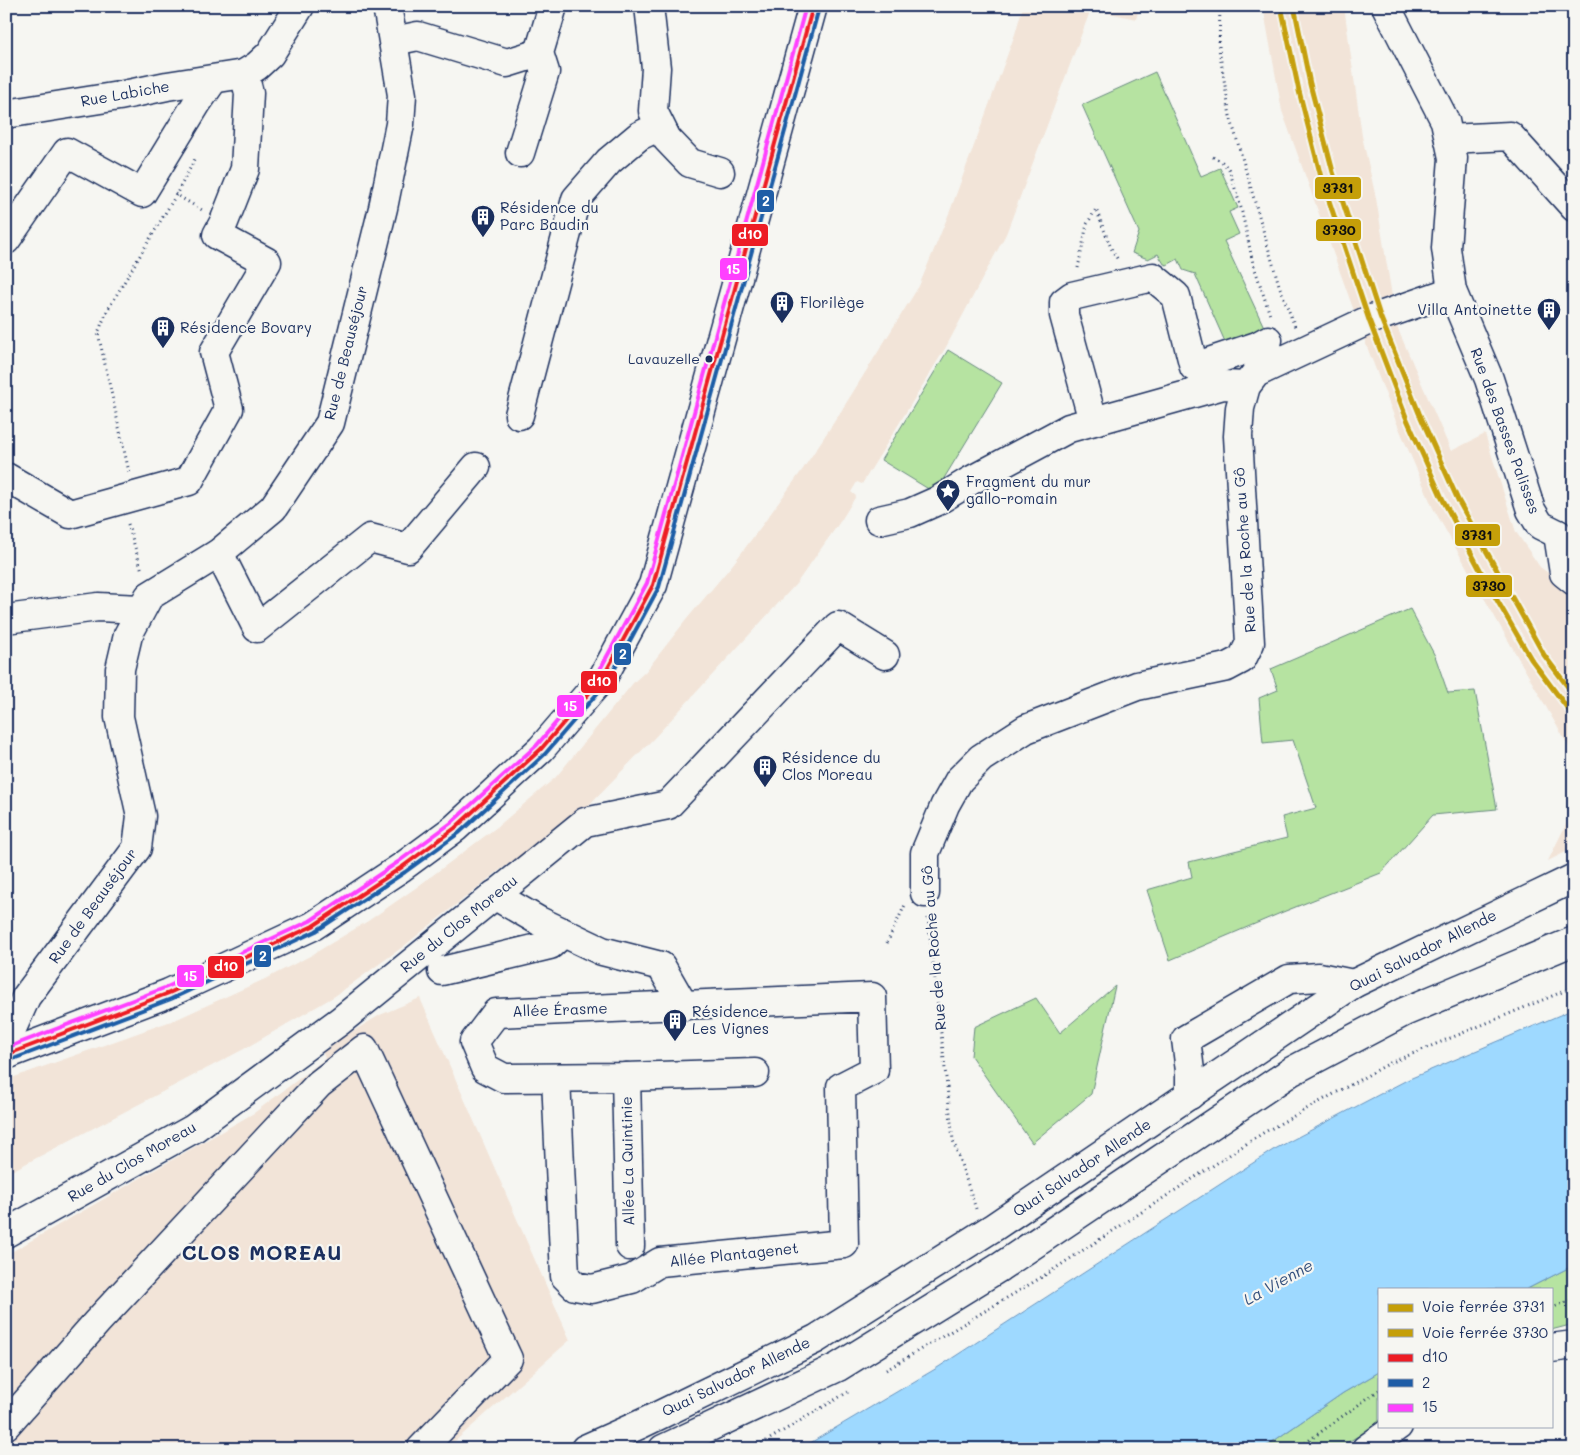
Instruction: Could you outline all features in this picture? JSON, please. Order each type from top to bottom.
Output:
[{"type":"street","points":[[6,477],[70,514],[189,481],[229,409],[214,352],[267,262],[217,235],[245,169],[249,93],[244,74],[257,66],[270,54],[300,6]]},
{"type":"street","name":"Rue de Beauséjour","points":[[8,1055],[11,1031],[26,997],[137,848],[141,816],[119,717],[120,669],[128,635],[141,609],[149,596],[219,552],[272,508],[330,423],[380,218],[400,124],[402,95],[387,6]]},
{"type":"street","points":[[520,153],[545,72],[539,52],[553,6]]},
{"type":"street","points":[[649,6],[656,68],[653,111],[667,139],[690,163],[720,172]]},
{"type":"street","points":[[8,1055],[170,993],[313,926],[402,867],[456,828],[541,749],[604,677],[653,585],[813,6]]},
{"type":"street","name":"Rue des Basses Palisses","points":[[1386,6],[1445,121],[1453,158],[1446,248],[1452,291],[1489,379],[1531,510],[1540,526],[1566,530]]},
{"type":"street","points":[[394,40],[418,36],[507,63],[539,52]]},
{"type":"street","name":"Rue Labiche","points":[[6,114],[244,74]]},
{"type":"street","points":[[6,240],[67,152],[142,193],[213,80]]},
{"type":"street","points":[[518,415],[576,199],[610,161],[639,136],[660,126]]},
{"type":"street","points":[[1449,139],[1510,136],[1574,207]]},
{"type":"street","points":[[1093,420],[1064,315],[1064,302],[1072,296],[1152,277],[1176,296],[1197,379]]},
{"type":"street","points":[[1197,379],[1223,385],[1246,386],[1256,373],[1369,320],[1452,291]]},
{"type":"street","points":[[879,520],[910,513],[937,502],[970,481],[1069,428],[1197,379],[1268,340]]},
{"type":"street","name":"Rue de la Roche au Gô","points":[[926,893],[925,853],[945,805],[959,780],[981,758],[1026,729],[1137,686],[1227,668],[1242,659],[1250,643],[1238,436],[1240,408],[1246,386]]},
{"type":"street","points":[[219,552],[257,628],[370,538],[408,548],[476,467]]},
{"type":"street","points":[[1566,530],[1564,573],[1574,580]]},
{"type":"street","points":[[6,619],[98,607],[141,609]]},
{"type":"street","name":"Rue du Clos Moreau","points":[[6,1232],[193,1129],[340,1021],[585,822],[668,805],[838,626],[885,655]]},
{"type":"street","name":"Quai Salvador Allende","points":[[585,1449],[816,1338],[994,1228],[1353,984],[1574,878]]},
{"type":"street","points":[[494,895],[538,921],[602,951],[661,966],[684,1006]]},
{"type":"street","points":[[442,970],[550,945],[563,933]]},
{"type":"street","points":[[663,1449],[838,1367],[1000,1267],[1292,1071],[1404,1012],[1574,941]]},
{"type":"street","points":[[1190,1095],[1190,1071],[1186,1039],[1289,979],[1320,978],[1353,984]]},
{"type":"street","name":"Allée Érasme","points":[[755,1073],[504,1078],[485,1068],[474,1042],[496,1013],[872,997]]},
{"type":"street","name":"Allée Plantagenet","points":[[556,1078],[565,1276],[575,1286],[592,1289],[632,1279],[660,1262],[844,1244],[841,1087],[874,1070],[872,997]]},
{"type":"street","points":[[6,1425],[104,1314],[319,1084],[364,1049],[508,1359],[421,1449]]},
{"type":"street","name":"Allée La Quintinie","points":[[626,1077],[630,1246]]},
{"type":"street","points":[[1552,1348],[1574,1345]]},
{"type":"path","points":[[1220,6],[1219,49],[1230,116],[1279,285],[1305,350]]},
{"type":"path","points":[[134,496],[98,333],[107,311],[198,155]]},
{"type":"path","points":[[1213,157],[1229,169],[1241,208],[1254,263],[1272,322],[1272,332],[1268,340]]},
{"type":"path","points":[[150,181],[224,222]]},
{"type":"path","points":[[1072,296],[1087,224],[1096,209],[1111,248],[1131,282]]},
{"type":"path","points":[[887,943],[908,897],[926,893]]},
{"type":"path","name":"Rue de la Roche au Gô","points":[[926,893],[953,1140],[978,1217]]},
{"type":"path","points":[[878,1374],[1038,1279],[1263,1133],[1390,1063],[1574,987]]},
{"type":"path","points":[[1034,1275],[1038,1279]]},
{"type":"path","points":[[1552,1308],[1574,1298]]},
{"type":"path","points":[[753,1449],[853,1389]]},
{"type":"path","points":[[1297,1449],[1378,1391]]},
{"type":"shaded area","points":[[1023,6],[1140,6],[1136,19],[1091,9],[1006,234],[946,347],[862,484],[857,482],[851,492],[856,496],[842,519],[796,584],[656,736],[581,813],[497,872],[404,946],[335,996],[244,1049],[6,1174],[6,1080],[177,1019],[310,956],[368,921],[417,887],[497,827],[556,777],[634,682],[646,671],[763,524],[803,469],[840,413],[919,286],[950,211],[1015,34]]},
{"type":"shaded area","points":[[1263,6],[1344,6],[1362,136],[1376,198],[1397,327],[1451,451],[1485,434],[1516,532],[1540,567],[1574,592],[1574,756],[1433,508],[1396,421],[1367,347],[1282,111]]},
{"type":"shaded area","points":[[1574,808],[1574,848],[1548,861]]},
{"type":"shaded area","points":[[420,998],[570,1340],[446,1449],[6,1449],[6,1255],[254,1113],[325,1059],[322,1050],[380,1015]]},
{"type":"green space","points":[[1155,72],[1201,176],[1220,168],[1238,208],[1229,212],[1239,234],[1224,241],[1264,327],[1226,344],[1195,274],[1183,270],[1178,259],[1167,265],[1164,264],[1158,254],[1148,259],[1132,253],[1139,232],[1082,105]]},
{"type":"green space","points":[[948,350],[1002,383],[935,493],[881,460]]},
{"type":"green space","points":[[1410,609],[1435,656],[1448,693],[1475,691],[1497,809],[1433,815],[1381,873],[1170,960],[1147,890],[1192,877],[1189,862],[1287,838],[1282,817],[1316,808],[1293,740],[1263,743],[1259,698],[1278,690],[1271,669]]},
{"type":"green space","points":[[1115,986],[1091,1094],[1032,1143],[971,1056],[974,1027],[1036,998],[1060,1033]]},
{"type":"green space","points":[[1574,1265],[1574,1324],[1552,1330],[1552,1288],[1529,1288]]},
{"type":"green space","points":[[1378,1373],[1378,1425],[1336,1449],[1262,1449],[1343,1393]]},
{"type":"water","name":"La Vienne","points":[[1574,1009],[1574,1265],[1529,1288],[1378,1288],[1378,1373],[1343,1393],[1262,1449],[800,1449],[937,1368],[1273,1150],[1407,1080]]},
{"type":"rail line","name":"3730","points":[[1281,6],[1299,91],[1321,177],[1369,320],[1406,417],[1442,498],[1486,581],[1531,659],[1574,717]]},
{"type":"rail line","name":"3731","points":[[1294,6],[1310,84],[1333,172],[1380,316],[1419,413],[1458,500],[1544,655],[1574,695]]},
{"type":"transit line","name":"15","points":[[6,1048],[167,987],[310,921],[398,862],[451,823],[537,745],[598,673],[647,583],[806,6]]},
{"type":"transit line","name":"d10","points":[[6,1055],[169,993],[313,926],[402,867],[455,828],[541,749],[603,677],[653,585],[813,6]]},
{"type":"transit line","name":"2","points":[[8,1061],[171,999],[316,931],[405,872],[459,833],[545,754],[608,681],[659,587],[819,8]]},
{"type":"place","name":"Résidence du Parc Baudin","points":[[483,238]]},
{"type":"place","name":"Florilège","points":[[782,324]]},
{"type":"place","name":"Villa Antoinette","points":[[1549,331]]},
{"type":"place","name":"Résidence Bovary","points":[[163,349]]},
{"type":"place","name":"Lavauzelle","points":[[709,359]]},
{"type":"place","name":"Fragment du mur gallo-romain","points":[[948,512]]},
{"type":"place","name":"Résidence du Clos Moreau","points":[[765,788]]},
{"type":"place","name":"Résidence Les Vignes","points":[[675,1042]]},
{"type":"district","name":"CLOS MOREAU","points":[[262,1253]]}]
